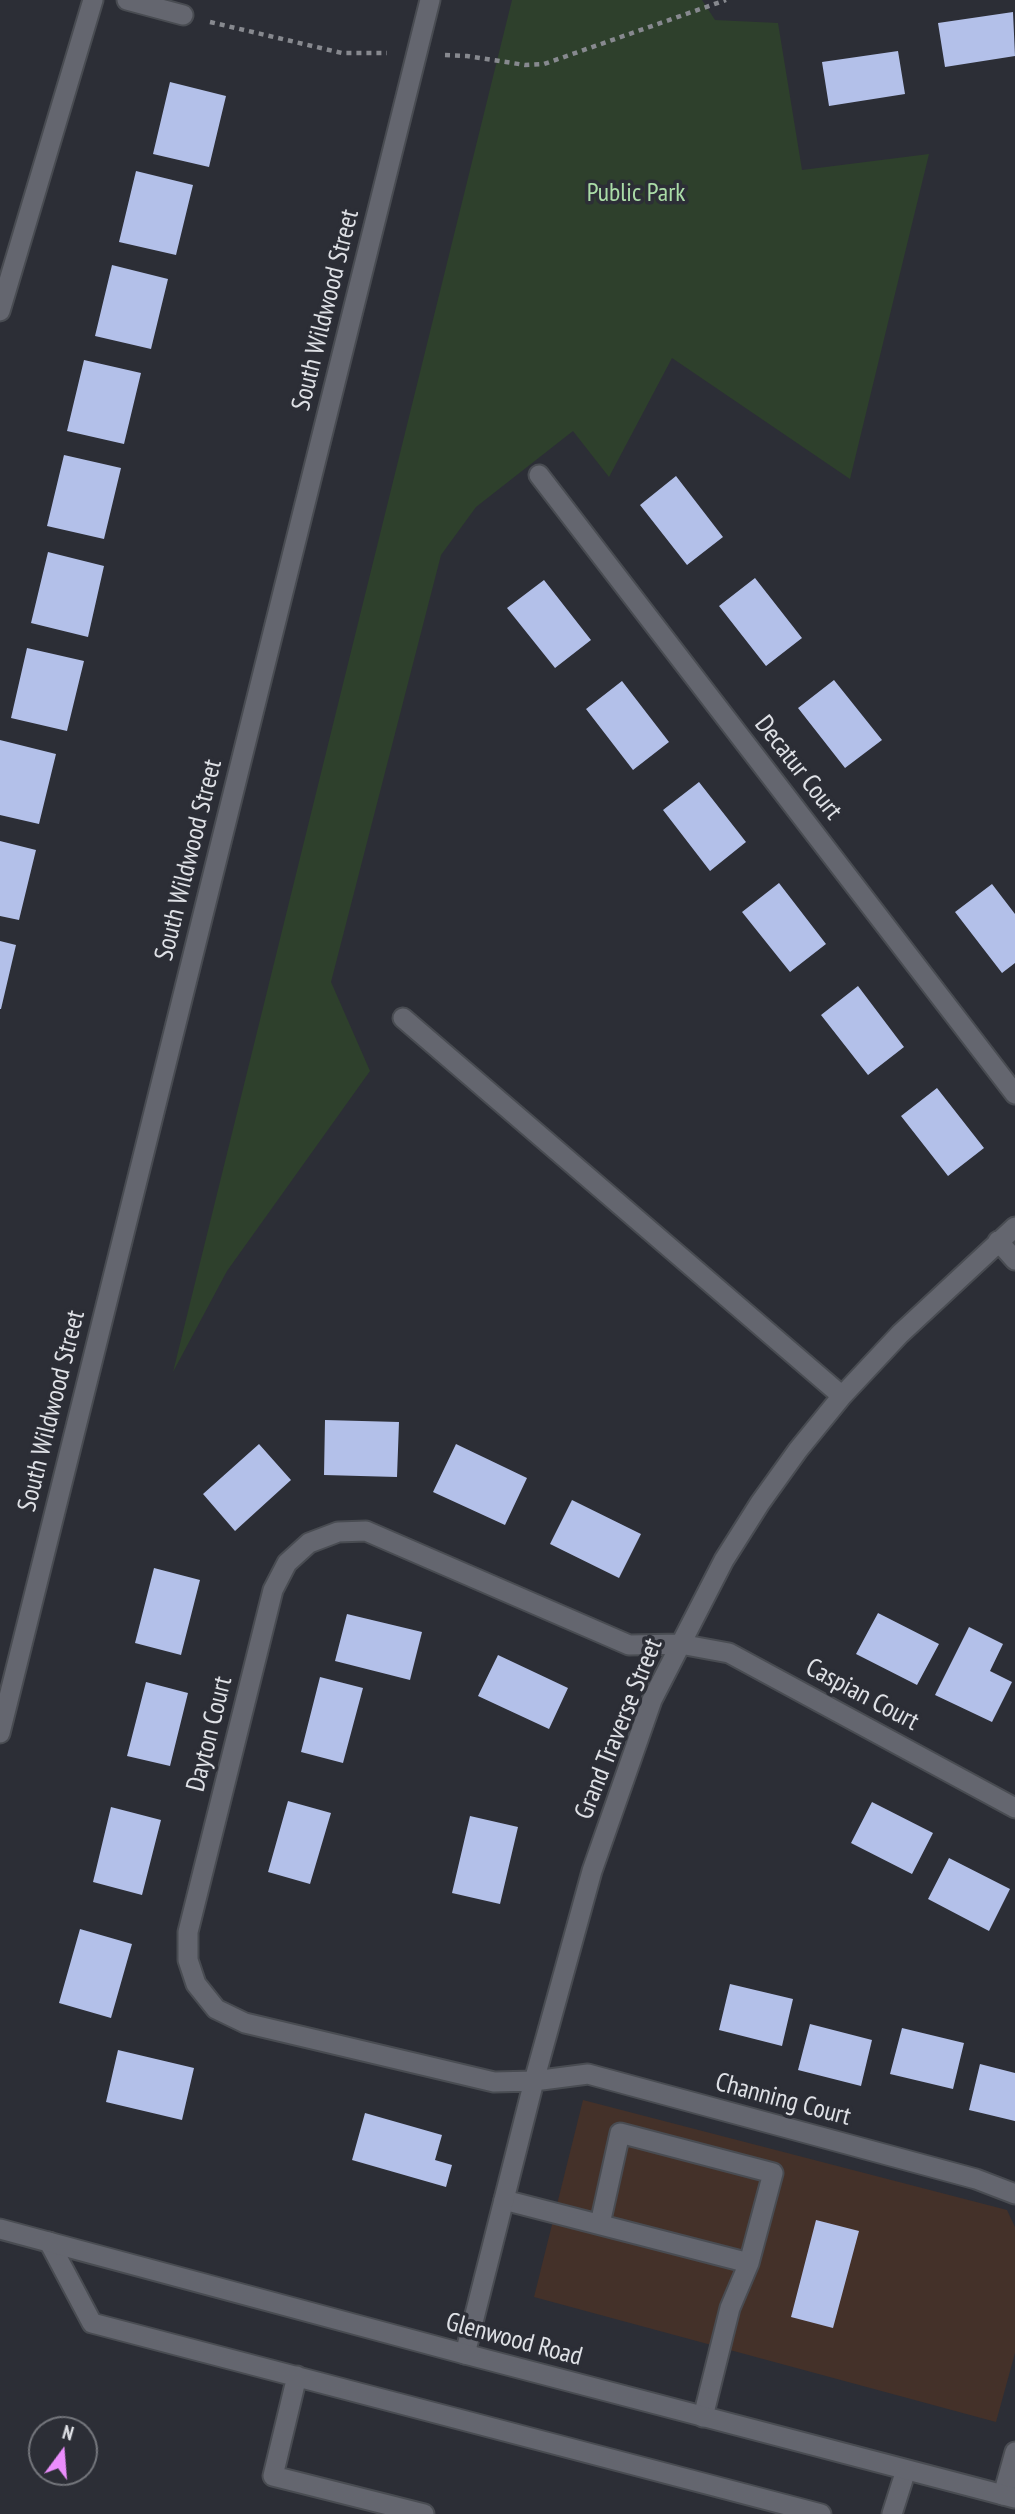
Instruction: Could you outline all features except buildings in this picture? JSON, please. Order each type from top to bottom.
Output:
[{"type":"street","points":[[0,311],[93,0]]},
{"type":"street","points":[[127,0],[183,15]]},
{"type":"street","name":"South Wildwood Street","points":[[0,1733],[430,0]]},
{"type":"street","name":"Decatur Court","points":[[540,475],[1015,1094]]},
{"type":"street","points":[[403,1018],[842,1396]]},
{"type":"street","name":"Grand Traverse Street","points":[[465,2354],[534,2081],[592,1871],[653,1700],[680,1644],[724,1560],[798,1450],[842,1396],[900,1334],[1015,1227]]},
{"type":"street","points":[[999,1241],[1015,1260]]},
{"type":"street","name":"Dayton Court","points":[[534,2081],[494,2082],[245,2023],[216,2009],[196,1984],[188,1960],[188,1932],[273,1590],[287,1563],[309,1543],[338,1532],[366,1531],[629,1645],[680,1644]]},
{"type":"street","name":"Caspian Court","points":[[680,1644],[729,1653],[1015,1808]]},
{"type":"street","name":"Channing Court","points":[[534,2081],[588,2074],[976,2179],[1015,2194]]},
{"type":"street","points":[[600,2224],[620,2133],[773,2173],[749,2263],[730,2308],[703,2417]]},
{"type":"street","points":[[504,2200],[749,2263]]},
{"type":"street","name":"Glenwood Road","points":[[0,2229],[1009,2497]]},
{"type":"street","points":[[49,2242],[92,2323],[821,2514]]},
{"type":"street","points":[[297,2376],[273,2476],[424,2514]]},
{"type":"street","points":[[1009,2497],[1015,2452]]},
{"type":"street","points":[[892,2514],[906,2470]]},
{"type":"path","points":[[183,15],[342,53],[467,56],[525,65],[544,64],[726,0]]},
{"type":"shaded area","points":[[583,2100],[1007,2210],[1015,2227],[1015,2353],[996,2422],[534,2297]]},
{"type":"green space","name":"Public Park","points":[[512,0],[702,0],[715,20],[778,23],[802,170],[929,154],[850,479],[672,358],[609,477],[573,431],[476,507],[441,555],[331,982],[370,1071],[227,1271],[173,1372]]}]
